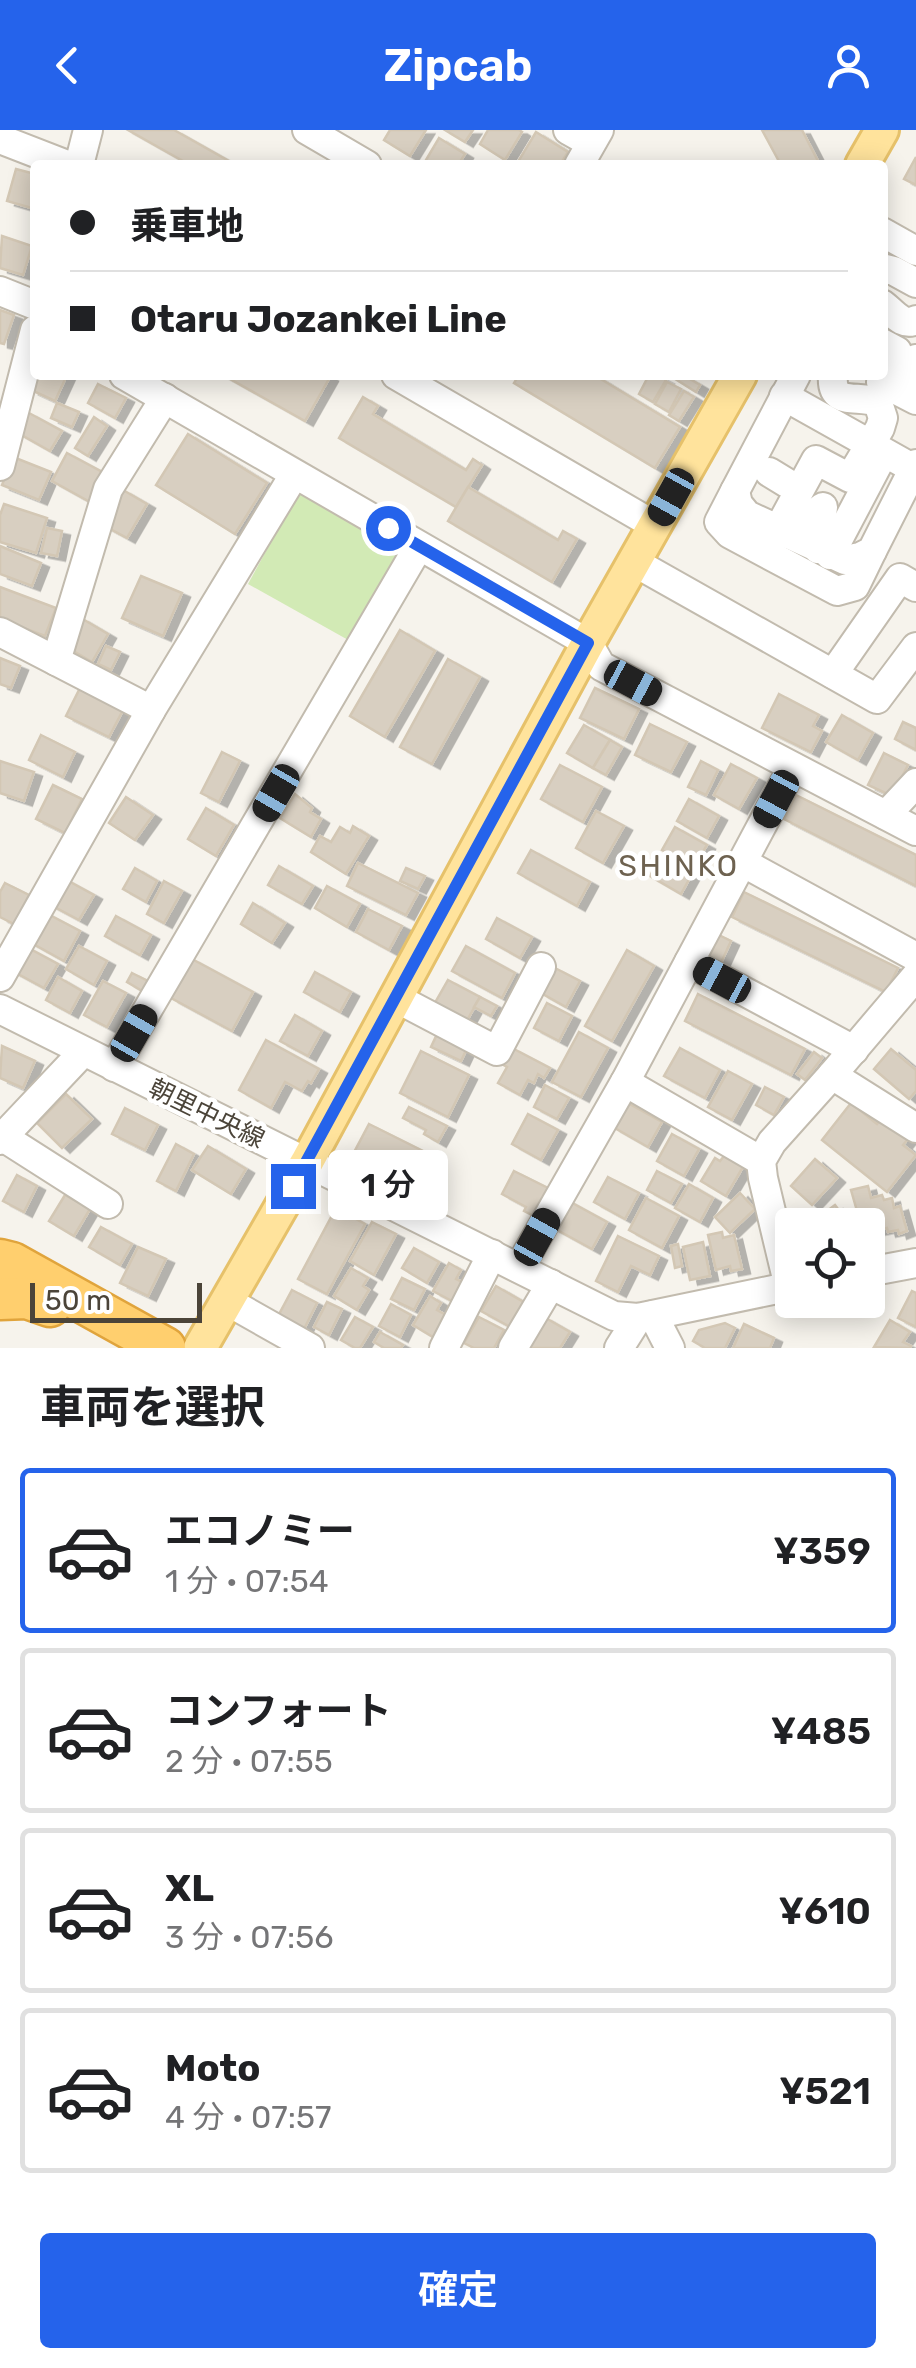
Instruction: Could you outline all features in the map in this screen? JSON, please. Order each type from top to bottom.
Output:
[{"type":"highway","points":[[0,1260],[166,1348]]},
{"type":"highway","points":[[0,1285],[28,1293],[118,1348]]},
{"type":"highway","points":[[0,1298],[26,1298],[50,1306]]},
{"type":"main road","points":[[865,160],[882,130]]},
{"type":"main road","points":[[200,1348],[307,1162],[732,380]]},
{"type":"street","points":[[80,160],[88,130]]},
{"type":"street","points":[[324,134],[360,160]]},
{"type":"street","points":[[0,139],[54,160]]},
{"type":"street","points":[[888,235],[916,250]]},
{"type":"street","points":[[888,270],[916,283]]},
{"type":"street","points":[[0,291],[30,303]]},
{"type":"street","points":[[888,309],[900,320],[916,320]]},
{"type":"street","points":[[888,346],[897,350],[888,368]]},
{"type":"street","points":[[0,466],[30,349]]},
{"type":"street","points":[[916,359],[909,376],[916,385]]},
{"type":"street","points":[[133,380],[588,643],[600,666],[916,831]]},
{"type":"street","points":[[405,380],[654,526]]},
{"type":"street","points":[[824,552],[855,505],[883,418],[878,403],[846,399],[836,392],[832,380]]},
{"type":"street","points":[[882,380],[916,400]]},
{"type":"street","points":[[790,386],[822,418],[876,448],[915,468],[855,586],[837,590],[730,534],[719,522],[790,386]]},
{"type":"street","points":[[56,661],[108,489],[165,398]]},
{"type":"street","points":[[777,529],[778,477],[822,418]]},
{"type":"street","points":[[777,529],[816,460],[850,478],[876,448]]},
{"type":"street","points":[[0,977],[152,710],[294,474]]},
{"type":"street","points":[[828,490],[855,505]]},
{"type":"street","points":[[735,491],[738,504],[747,515],[824,552],[845,560],[872,551]]},
{"type":"street","points":[[777,529],[823,508],[824,552]]},
{"type":"street","points":[[114,1068],[419,546]]},
{"type":"street","points":[[634,562],[876,699],[916,647]]},
{"type":"street","points":[[832,674],[900,578],[916,587]]},
{"type":"street","points":[[0,632],[152,710]]},
{"type":"street","points":[[519,1268],[625,1082],[793,767]]},
{"type":"street","points":[[886,815],[916,783]]},
{"type":"street","points":[[742,862],[916,957]]},
{"type":"street","points":[[689,962],[854,1050]]},
{"type":"street","points":[[396,998],[497,1051],[541,967]]},
{"type":"street","points":[[775,1229],[761,1161],[772,1142],[916,976]]},
{"type":"street","name":"朝里中央線","points":[[0,1009],[614,1316],[645,1316]]},
{"type":"street","points":[[83,1052],[2,1138],[108,1204]]},
{"type":"street","points":[[832,1076],[916,1128]]},
{"type":"street","points":[[625,1082],[761,1161]]},
{"type":"street","points":[[444,1348],[492,1254]]},
{"type":"street","points":[[885,1269],[916,1263]]},
{"type":"street","points":[[512,1348],[551,1284]]},
{"type":"street","points":[[619,1348],[645,1316],[775,1290]]},
{"type":"street","points":[[227,1300],[310,1348]]},
{"type":"street","points":[[645,1316],[670,1348]]},
{"type":"green space","points":[[298,493],[404,549],[350,641],[248,584]]},
{"type":"building","points":[[128,130],[174,130],[227,160],[181,160]]},
{"type":"building","points":[[390,130],[426,130],[410,156],[384,140]]},
{"type":"building","points":[[445,130],[473,130],[465,142]]},
{"type":"building","points":[[488,130],[522,132],[505,160],[480,144]]},
{"type":"building","points":[[762,130],[802,130],[817,160],[778,160]]},
{"type":"building","points":[[536,132],[568,152],[563,160],[519,160]]},
{"type":"building","points":[[439,138],[465,154],[461,160],[426,160]]},
{"type":"building","points":[[916,157],[916,185],[904,179]]},
{"type":"building","points":[[16,169],[30,173],[30,208],[7,201]]},
{"type":"building","points":[[2,236],[30,245],[23,275],[0,268]]},
{"type":"building","points":[[0,310],[14,315],[4,344],[0,343]]},
{"type":"building","points":[[36,380],[65,380],[55,401],[31,390]]},
{"type":"building","points":[[232,380],[328,380],[305,421]]},
{"type":"building","points":[[602,380],[680,427],[655,468],[514,383]]},
{"type":"building","points":[[646,380],[666,380],[653,402],[639,394]]},
{"type":"building","points":[[677,380],[692,380],[700,385],[696,392]]},
{"type":"building","points":[[667,382],[681,389],[669,412],[655,404]]},
{"type":"building","points":[[98,384],[126,398],[115,418],[88,403]]},
{"type":"building","points":[[684,391],[694,397],[679,421],[669,415]]},
{"type":"building","points":[[363,397],[378,406],[373,414],[466,470],[473,459],[482,465],[456,507],[339,438]]},
{"type":"building","points":[[57,403],[79,412],[72,427],[51,418]]},
{"type":"building","points":[[29,413],[62,431],[50,451],[18,433]]},
{"type":"building","points":[[94,417],[107,426],[88,456],[75,448]]},
{"type":"building","points":[[188,434],[267,483],[235,534],[156,485]]},
{"type":"building","points":[[67,453],[106,474],[90,502],[52,481]]},
{"type":"building","points":[[13,457],[51,472],[39,500],[2,485]]},
{"type":"building","points":[[468,487],[558,540],[563,531],[577,539],[552,582],[448,521]]},
{"type":"building","points":[[123,490],[147,504],[127,538],[103,525]]},
{"type":"building","points":[[4,504],[47,518],[36,553],[0,542]]},
{"type":"building","points":[[47,528],[62,531],[57,556],[41,553]]},
{"type":"building","points":[[0,546],[41,563],[32,586],[0,574]]},
{"type":"building","points":[[141,576],[182,593],[163,636],[122,618]]},
{"type":"building","points":[[0,587],[56,608],[45,636],[0,619]]},
{"type":"building","points":[[81,618],[108,634],[92,662],[65,646]]},
{"type":"building","points":[[400,630],[435,651],[385,737],[350,716]]},
{"type":"building","points":[[106,646],[120,652],[111,670],[98,664]]},
{"type":"building","points":[[0,658],[20,666],[11,688],[0,684]]},
{"type":"building","points":[[448,659],[480,677],[432,764],[400,747]]},
{"type":"building","points":[[80,688],[123,710],[109,737],[66,716]]},
{"type":"building","points":[[595,688],[639,709],[624,739],[580,718]]},
{"type":"building","points":[[779,694],[819,715],[813,726],[822,731],[811,752],[762,728]]},
{"type":"building","points":[[842,715],[873,733],[858,760],[826,742]]},
{"type":"building","points":[[903,722],[916,728],[916,750],[895,739]]},
{"type":"building","points":[[650,724],[687,742],[671,772],[635,755]]},
{"type":"building","points":[[584,725],[610,740],[593,768],[567,753]]},
{"type":"building","points":[[41,735],[75,752],[63,777],[29,760]]},
{"type":"building","points":[[610,740],[622,747],[606,775],[593,768]]},
{"type":"building","points":[[222,752],[240,761],[219,802],[201,793]]},
{"type":"building","points":[[884,753],[908,765],[892,796],[868,785]]},
{"type":"building","points":[[0,761],[34,772],[24,801],[0,793]]},
{"type":"building","points":[[701,761],[718,770],[706,795],[688,787]]},
{"type":"building","points":[[731,764],[757,778],[739,809],[714,795]]},
{"type":"building","points":[[560,765],[602,787],[583,822],[541,799]]},
{"type":"building","points":[[53,785],[82,799],[65,833],[36,819]]},
{"type":"building","points":[[295,794],[321,819],[311,837],[280,818]]},
{"type":"building","points":[[796,795],[916,855],[916,886],[784,819]]},
{"type":"building","points":[[126,797],[153,815],[135,840],[109,823]]},
{"type":"building","points":[[689,799],[719,816],[707,838],[677,821]]},
{"type":"building","points":[[206,808],[234,825],[216,856],[188,839]]},
{"type":"building","points":[[596,811],[624,826],[603,863],[576,848]]},
{"type":"building","points":[[353,826],[369,836],[346,874],[311,852],[320,836],[331,842],[340,827],[350,833]]},
{"type":"building","points":[[675,827],[707,845],[694,867],[662,850]]},
{"type":"building","points":[[531,850],[590,882],[577,906],[518,873]]},
{"type":"building","points":[[661,857],[692,874],[681,894],[650,876]]},
{"type":"building","points":[[358,863],[418,893],[406,915],[347,886]]},
{"type":"building","points":[[279,866],[313,886],[302,904],[268,885]]},
{"type":"building","points":[[135,868],[157,881],[146,902],[123,889]]},
{"type":"building","points":[[406,868],[425,876],[418,889],[400,881]]},
{"type":"building","points":[[63,878],[94,895],[79,920],[49,904]]},
{"type":"building","points":[[164,881],[182,891],[164,923],[147,914]]},
{"type":"building","points":[[5,883],[29,895],[14,924],[0,917],[0,892]]},
{"type":"building","points":[[327,886],[360,904],[347,927],[315,908]]},
{"type":"building","points":[[744,892],[898,968],[886,992],[732,917]]},
{"type":"building","points":[[253,903],[285,923],[272,943],[241,924]]},
{"type":"building","points":[[368,909],[402,926],[389,950],[356,932]]},
{"type":"building","points":[[44,912],[80,931],[64,961],[28,941]]},
{"type":"building","points":[[116,916],[151,935],[140,955],[105,936]]},
{"type":"building","points":[[497,918],[532,937],[520,958],[486,939]]},
{"type":"building","points":[[719,935],[731,941],[719,967],[707,961]]},
{"type":"building","points":[[21,944],[58,964],[44,988],[7,968]]},
{"type":"building","points":[[79,946],[107,961],[94,985],[66,969]]},
{"type":"building","points":[[466,946],[515,973],[502,998],[452,971]]},
{"type":"building","points":[[627,950],[654,966],[612,1041],[585,1026]]},
{"type":"building","points":[[192,959],[253,992],[232,1031],[171,998]]},
{"type":"building","points":[[555,968],[580,981],[566,1007],[541,993]]},
{"type":"building","points":[[315,972],[351,992],[340,1012],[304,992]]},
{"type":"building","points":[[132,973],[150,982],[144,992],[127,982]]},
{"type":"building","points":[[58,977],[82,991],[70,1013],[46,1000]]},
{"type":"building","points":[[448,980],[480,997],[464,1026],[432,1008]]},
{"type":"building","points":[[103,981],[126,993],[107,1027],[84,1015]]},
{"type":"building","points":[[698,994],[805,1049],[791,1075],[685,1021]]},
{"type":"building","points":[[480,997],[497,1006],[491,1016],[474,1007]]},
{"type":"building","points":[[547,1003],[572,1016],[559,1041],[534,1028]]},
{"type":"building","points":[[295,1015],[322,1031],[308,1056],[280,1041]]},
{"type":"building","points":[[439,1030],[469,1044],[461,1061],[431,1047]]},
{"type":"building","points":[[579,1032],[608,1048],[581,1097],[552,1082]]},
{"type":"building","points":[[266,1040],[319,1069],[302,1091],[285,1082],[271,1108],[239,1090]]},
{"type":"building","points":[[2,1046],[35,1061],[23,1088],[0,1078]]},
{"type":"building","points":[[512,1048],[550,1068],[544,1078],[538,1074],[534,1083],[528,1080],[520,1095],[498,1083],[507,1067],[502,1064]]},
{"type":"building","points":[[680,1048],[720,1070],[705,1098],[664,1076]]},
{"type":"building","points":[[891,1049],[916,1070],[916,1091],[909,1099],[874,1069]]},
{"type":"building","points":[[421,1051],[469,1075],[448,1117],[400,1093]]},
{"type":"building","points":[[814,1052],[822,1058],[805,1080],[797,1074]]},
{"type":"building","points":[[728,1071],[752,1084],[732,1120],[708,1107]]},
{"type":"building","points":[[545,1085],[569,1098],[557,1119],[534,1107]]},
{"type":"building","points":[[765,1087],[784,1097],[774,1115],[756,1105]]},
{"type":"building","points":[[66,1094],[92,1119],[62,1148],[37,1123]]},
{"type":"building","points":[[626,1102],[662,1122],[648,1147],[613,1127]]},
{"type":"building","points":[[851,1103],[877,1124],[882,1118],[908,1139],[903,1145],[916,1155],[887,1192],[822,1140]]},
{"type":"building","points":[[409,1107],[447,1126],[438,1142],[424,1134],[426,1130],[403,1118]]},
{"type":"building","points":[[125,1108],[158,1125],[145,1150],[112,1134]]},
{"type":"building","points":[[528,1114],[558,1130],[541,1160],[512,1144]]},
{"type":"building","points":[[369,1124],[429,1154],[411,1188],[351,1158]]},
{"type":"building","points":[[672,1134],[699,1149],[684,1176],[657,1161]]},
{"type":"building","points":[[176,1144],[194,1154],[176,1191],[157,1181]]},
{"type":"building","points":[[208,1146],[246,1169],[231,1194],[192,1170]]},
{"type":"building","points":[[724,1156],[743,1167],[726,1196],[701,1181],[715,1158],[720,1161]]},
{"type":"building","points":[[815,1159],[837,1178],[812,1205],[791,1186]]},
{"type":"building","points":[[514,1171],[548,1188],[534,1216],[502,1194]]},
{"type":"building","points":[[657,1171],[682,1184],[671,1203],[647,1190]]},
{"type":"building","points":[[17,1175],[37,1186],[24,1212],[3,1201]]},
{"type":"building","points":[[608,1177],[639,1193],[625,1219],[594,1202]]},
{"type":"building","points":[[689,1184],[713,1198],[700,1222],[675,1208]]},
{"type":"building","points":[[868,1186],[871,1198],[892,1198],[894,1208],[900,1206],[907,1231],[888,1232],[885,1208],[856,1208],[851,1190]]},
{"type":"building","points":[[740,1193],[755,1209],[730,1233],[715,1217]]},
{"type":"building","points":[[65,1195],[90,1209],[74,1236],[49,1221]]},
{"type":"building","points":[[646,1198],[679,1216],[662,1248],[629,1230]]},
{"type":"building","points":[[565,1199],[607,1222],[592,1249],[550,1226]]},
{"type":"building","points":[[336,1208],[365,1224],[327,1294],[298,1279]]},
{"type":"building","points":[[372,1222],[396,1234],[374,1275],[350,1261]]},
{"type":"building","points":[[101,1227],[132,1244],[120,1265],[89,1247]]},
{"type":"building","points":[[722,1232],[723,1238],[734,1235],[742,1269],[731,1271],[730,1266],[716,1270],[708,1235]]},
{"type":"building","points":[[618,1236],[659,1256],[650,1275],[631,1266],[618,1292],[596,1281]]},
{"type":"building","points":[[703,1242],[710,1276],[690,1280],[683,1247]]},
{"type":"building","points":[[678,1244],[682,1266],[675,1268],[671,1246]]},
{"type":"building","points":[[138,1247],[166,1259],[148,1296],[120,1283]]},
{"type":"building","points":[[414,1248],[439,1262],[427,1283],[402,1268]]},
{"type":"building","points":[[449,1263],[461,1270],[456,1279],[464,1283],[454,1302],[433,1291]]},
{"type":"building","points":[[351,1268],[368,1278],[363,1286],[369,1290],[357,1310],[334,1296]]},
{"type":"building","points":[[402,1278],[425,1289],[414,1310],[391,1299]]},
{"type":"building","points":[[496,1286],[527,1304],[512,1328],[481,1311]]},
{"type":"building","points":[[292,1290],[317,1303],[303,1331],[277,1318]]},
{"type":"building","points":[[912,1291],[916,1293],[916,1327],[898,1318]]},
{"type":"building","points":[[430,1296],[441,1303],[437,1310],[446,1315],[433,1337],[413,1325]]},
{"type":"building","points":[[327,1302],[342,1309],[329,1335],[314,1327]]},
{"type":"building","points":[[391,1304],[411,1315],[400,1337],[379,1326]]},
{"type":"building","points":[[355,1317],[373,1327],[360,1348],[341,1340]]},
{"type":"building","points":[[479,1317],[504,1330],[494,1348],[474,1348],[464,1343]]},
{"type":"building","points":[[544,1317],[570,1332],[560,1348],[527,1348]]},
{"type":"building","points":[[890,1320],[910,1332],[903,1342],[910,1348],[874,1347]]},
{"type":"building","points":[[725,1323],[735,1328],[725,1348],[705,1348],[693,1341],[699,1330]]},
{"type":"building","points":[[744,1324],[774,1338],[770,1348],[733,1348]]},
{"type":"building","points":[[380,1332],[403,1345],[384,1348],[374,1342]]},
{"type":"district","name":"SHINKO","points":[[679,866]]},
{"type":"route","points":[[293,1186],[588,643],[388,528]]}]
